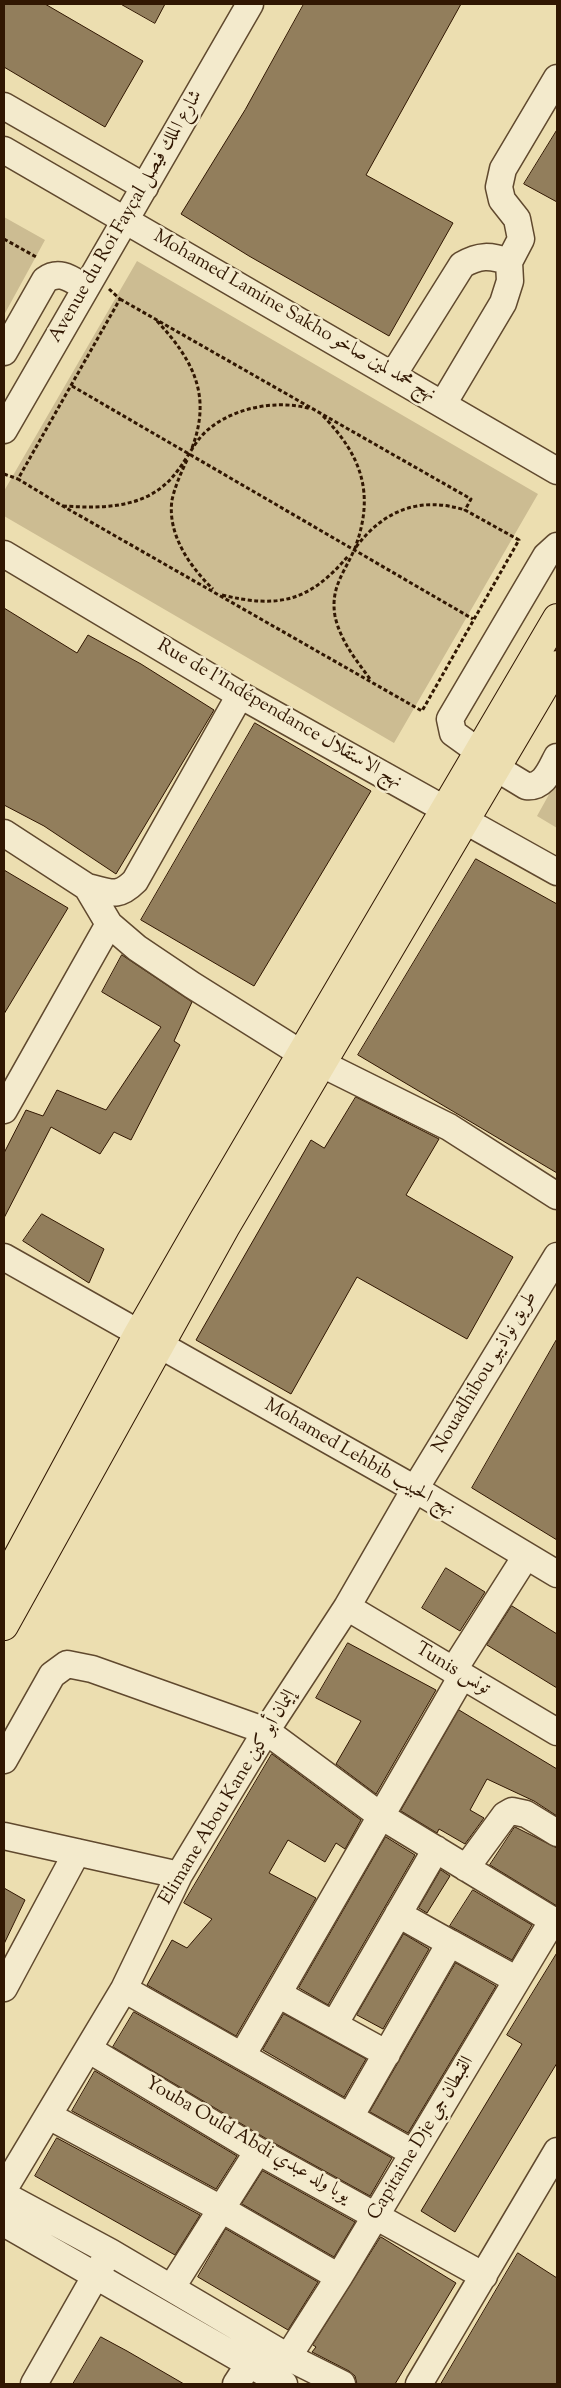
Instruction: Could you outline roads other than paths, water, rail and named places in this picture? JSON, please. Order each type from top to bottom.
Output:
[{"type":"highway","points":[[488,760],[557,618]]},
{"type":"highway","points":[[4,1582],[488,760],[557,665]]},
{"type":"highway","points":[[4,1626],[148,1340]]},
{"type":"street","name":"Avenue du Roi Fayçal شارع الملك فيصل","points":[[4,430],[250,4]]},
{"type":"street","points":[[443,404],[503,303],[510,281],[508,262],[521,239],[517,219],[502,200],[499,187],[503,169],[557,78]]},
{"type":"street","points":[[4,106],[145,187]]},
{"type":"street","points":[[32,166],[50,133]]},
{"type":"street","name":"Mohamed Lamine Sakho نهج محمد لمين صاخو","points":[[4,150],[393,374],[557,471]]},
{"type":"street","points":[[393,374],[462,265],[475,258],[492,256],[508,262]]},
{"type":"street","points":[[4,352],[45,280],[56,274],[62,274],[86,288]]},
{"type":"street","points":[[557,546],[546,556],[450,719],[453,733],[526,786],[537,786],[545,778],[557,756]]},
{"type":"street","name":"Rue de l'Indépendance نهج الاستقلال","points":[[4,554],[240,695],[557,872]]},
{"type":"street","points":[[4,833],[87,887],[116,894],[124,891],[135,881],[240,695]]},
{"type":"street","points":[[87,887],[109,924],[159,964],[313,1059],[449,1127],[557,1196]]},
{"type":"street","points":[[4,1110],[109,924]]},
{"type":"street","name":"Nouadhibou طريق نواذيبو","points":[[415,1489],[557,1256]]},
{"type":"street","name":"Mohamed Lehbib نهج الحبيب","points":[[4,1257],[415,1489],[557,1574]]},
{"type":"street","name":"Elimane Abou Kane إليمان أبو كين","points":[[4,2189],[124,1989],[179,1875],[266,1731],[347,1607],[415,1489]]},
{"type":"street","points":[[242,2056],[381,1816],[457,1674],[526,1556]]},
{"type":"street","name":"Tunis تونس","points":[[347,1607],[557,1732]]},
{"type":"street","points":[[4,1760],[52,1675],[67,1664],[92,1670],[266,1731],[381,1816],[555,1922]]},
{"type":"street","points":[[466,1868],[504,1816],[512,1811],[526,1814],[557,1833]]},
{"type":"street","points":[[4,1836],[179,1875]]},
{"type":"street","points":[[334,2025],[436,1849]]},
{"type":"street","points":[[4,1988],[77,1852]]},
{"type":"street","points":[[398,1914],[517,1980]]},
{"type":"street","name":"Capitaine Dje القبطان جي","points":[[288,2356],[339,2278],[517,1980],[555,1922]]},
{"type":"street","points":[[350,2117],[450,1943]]},
{"type":"street","points":[[124,1989],[413,2153]]},
{"type":"street","points":[[278,1994],[387,2054]]},
{"type":"street","name":"Youba Ould Abdi يوبا ولد عبدي","points":[[88,2049],[258,2151],[484,2276]]},
{"type":"street","points":[[49,2116],[223,2210],[339,2278]]},
{"type":"street","points":[[172,2288],[223,2210],[258,2151]]},
{"type":"street","points":[[420,2384],[557,2151]]},
{"type":"street","points":[[4,2196],[110,2252],[288,2356],[342,2384]]},
{"type":"street","points":[[4,2223],[96,2276],[243,2374],[284,2384]]},
{"type":"street","points":[[34,2384],[110,2252]]}]
